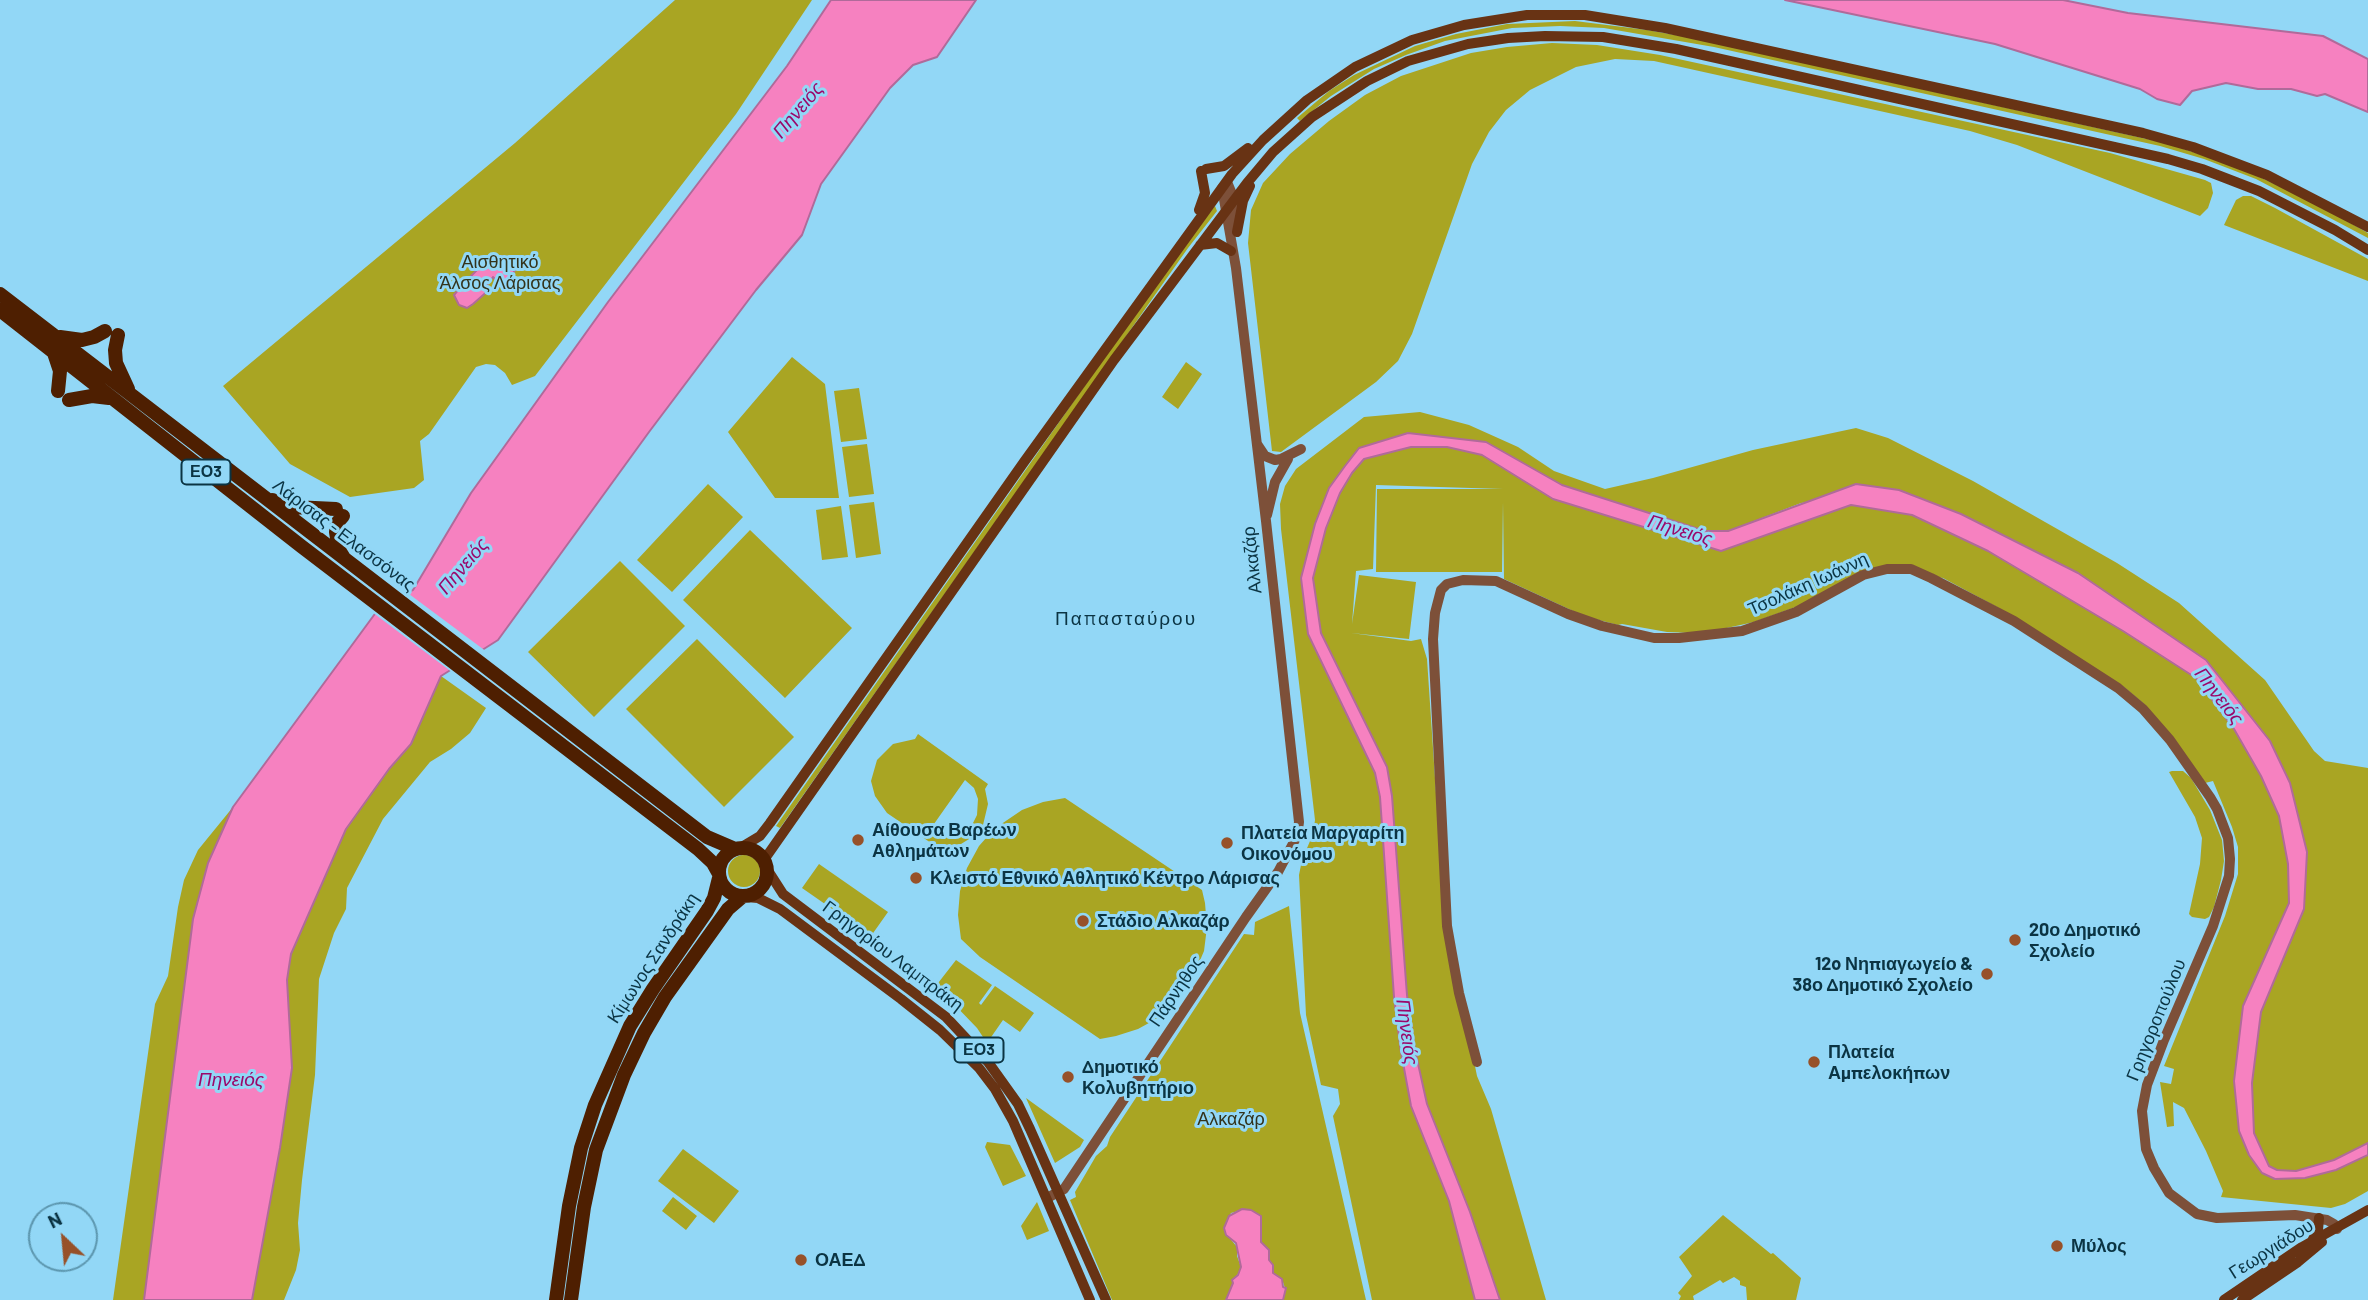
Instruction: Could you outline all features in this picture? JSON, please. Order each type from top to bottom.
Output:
[{"type":"highway","name":"Λάρισας - Ελασσόνας","points":[[0,294],[111,398],[370,598],[503,690]]},
{"type":"highway","name":"Λάρισας - Ελασσόνας","points":[[0,310],[130,393],[380,586],[503,690],[629,787],[707,857],[719,875]]},
{"type":"highway","points":[[111,398],[63,395],[52,342],[82,340],[111,333],[116,363],[130,393]]},
{"type":"highway","points":[[79,366],[144,414],[176,430]]},
{"type":"highway","points":[[263,498],[293,507],[340,512],[336,531],[340,550],[347,562]]},
{"type":"highway","name":"Λάρισας - Ελασσόνας","points":[[629,787],[718,843],[738,849]]},
{"type":"highway","name":"ΕΟ3","points":[[738,849],[749,849],[758,853],[765,864]]},
{"type":"highway","points":[[719,875],[723,858],[738,849]]},
{"type":"highway","points":[[744,897],[755,894],[762,887],[766,878],[765,864]]},
{"type":"highway","name":"ΕΟ3","points":[[719,875],[727,891],[744,897]]},
{"type":"highway","name":"Κίμωνος Σανδράκη","points":[[556,1300],[569,1206],[595,1105],[630,1026],[707,911],[714,898],[719,875]]},
{"type":"highway","name":"Κίμωνος Σανδράκη","points":[[571,1300],[584,1207],[596,1150],[624,1075],[665,997],[728,909],[744,897]]},
{"type":"main road","points":[[738,849],[760,835],[771,823],[1024,462],[1224,185],[1263,140],[1307,100],[1342,75],[1377,55],[1412,40],[1450,28],[1509,17],[1585,15],[1665,28],[2143,133],[2193,147],[2246,166],[2368,227]]},
{"type":"main road","points":[[765,864],[1114,360],[1234,199],[1287,139],[1321,111],[1367,81],[1408,61],[1495,39],[1545,36],[1602,37],[1689,52],[2168,159],[2259,191],[2368,250]]},
{"type":"main road","points":[[1189,232],[1205,193],[1204,170],[1224,166],[1263,140]]},
{"type":"main road","points":[[1237,232],[1246,195],[1262,166]]},
{"type":"main road","points":[[1200,245],[1213,243],[1231,251]]},
{"type":"main road","name":"Γρηγορίου Λαμπράκη","points":[[765,864],[783,894],[946,1017],[993,1068],[1018,1104],[1062,1191],[1073,1225],[1106,1300]]},
{"type":"main road","name":"Γρηγορίου Λαμπράκη","points":[[744,897],[758,898],[780,909],[901,999],[962,1049],[979,1068],[1003,1103],[1090,1300]]},
{"type":"main road","name":"Γεωργιάδου","points":[[2224,1300],[2310,1243],[2368,1210]]},
{"type":"main road","points":[[2310,1243],[2318,1230],[2319,1219]]},
{"type":"main road","points":[[1060,1230],[1073,1225]]},
{"type":"main road","name":"Γεωργιάδου","points":[[2242,1300],[2298,1262],[2337,1229]]},
{"type":"street","name":"Αλκαζάρ","points":[[1224,185],[1234,199],[1236,268],[1299,822],[1297,836],[1287,859],[1246,917]]},
{"type":"street","name":"Αλκαζάρ","points":[[1224,185],[1231,251],[1236,268]]},
{"type":"street","points":[[1256,442],[1263,454],[1275,460],[1301,449]]},
{"type":"street","points":[[1266,521],[1275,482],[1288,459]]},
{"type":"street","name":"Τσολάκη Ιωάννη","points":[[1477,1062],[1459,993],[1447,926],[1434,676],[1433,623],[1438,595],[1447,584],[1463,580],[1496,581],[1568,614],[1602,625],[1654,638],[1679,638],[1733,633],[1763,625],[1796,612],[1863,575],[1879,571],[1911,569],[1931,578],[2014,621],[2101,677],[2143,709],[2170,740],[2210,797],[2228,838],[2229,876],[2213,926]]},
{"type":"street","name":"Πάρνηθος","points":[[1062,1191],[1246,917]]},
{"type":"street","name":"Γρηγοροπούλου","points":[[2213,926],[2147,1085],[2143,1126],[2149,1157],[2172,1197],[2202,1217],[2286,1214],[2330,1222],[2337,1229]]},
{"type":"street","points":[[1047,1198],[1062,1191]]},
{"type":"green space","name":"Αισθητικό Άλσος Λάρισας","points":[[675,0],[812,0],[736,114],[535,376],[512,385],[505,373],[495,365],[476,367],[429,434],[420,441],[424,480],[414,488],[350,497],[290,464],[223,386],[515,143]]},
{"type":"green space","points":[[1575,21],[1692,38],[2165,143],[2236,166],[2313,202],[2368,233],[2368,238],[2256,179],[2160,146],[1714,47],[1604,28],[1512,28],[1445,41],[1374,69],[1331,96],[1300,121],[1297,118],[1329,91],[1354,75],[1415,46],[1456,34],[1507,24]]},
{"type":"green space","points":[[1552,43],[1597,45],[1660,55],[2110,153],[2205,180],[2211,183],[2213,193],[2208,208],[2200,216],[2017,145],[1970,131],[1654,61],[1615,59],[1576,67],[1530,90],[1506,110],[1489,132],[1472,164],[1412,334],[1398,361],[1376,382],[1281,452],[1272,451],[1248,243],[1251,210],[1263,183],[1290,154],[1329,121],[1365,95],[1401,76],[1471,53]]},
{"type":"green space","points":[[2251,196],[2275,208],[2368,259],[2368,281],[2224,225],[2236,200]]},
{"type":"green space","points":[[1215,206],[1217,211],[1188,248],[780,828],[776,826],[1184,244]]},
{"type":"green space","points":[[792,357],[825,384],[839,498],[775,498],[728,432]]},
{"type":"green space","points":[[1186,362],[1202,374],[1178,409],[1162,397]]},
{"type":"green space","points":[[859,388],[867,439],[841,442],[834,391]]},
{"type":"green space","points":[[1420,412],[1469,425],[1518,447],[1554,471],[1605,489],[1753,450],[1856,428],[1888,438],[1973,481],[2117,563],[2179,603],[2265,680],[2314,751],[2325,761],[2368,768],[2368,1143],[2334,1160],[2296,1171],[2277,1170],[2269,1166],[2254,1133],[2252,1083],[2261,1012],[2304,910],[2307,851],[2206,660],[1899,490],[1801,503],[1728,531],[1705,531],[1562,485],[1486,442],[1408,433],[1359,448],[1329,488],[1315,524],[1301,578],[1308,634],[1375,773],[1380,797],[1394,997],[1411,1106],[1449,1201],[1475,1300],[1372,1300],[1333,1116],[1340,1104],[1338,1089],[1321,1085],[1306,1015],[1299,875],[1315,820],[1280,504],[1285,486],[1296,469],[1364,417]]},
{"type":"green space","points":[[867,444],[874,494],[849,497],[842,447]]},
{"type":"green space","points":[[1411,447],[1447,447],[1482,455],[1553,499],[1721,551],[1851,505],[1912,515],[1988,551],[2196,678],[2234,729],[2261,776],[2279,816],[2288,864],[2289,903],[2243,1006],[2249,1155],[2262,1173],[2275,1179],[2336,1170],[2368,1155],[2368,1191],[2345,1204],[2331,1208],[2221,1197],[2223,1191],[2206,1151],[2184,1108],[2173,1102],[2174,1126],[2167,1127],[2160,1082],[2171,1084],[2174,1069],[2164,1066],[2225,916],[2238,874],[2238,847],[2213,781],[2205,783],[2143,703],[2124,687],[1997,607],[1943,578],[1882,567],[1804,604],[1754,622],[1722,629],[1693,633],[1667,632],[1618,625],[1584,616],[1504,579],[1503,502],[1502,572],[1376,572],[1377,489],[1503,489],[1376,485],[1373,569],[1356,571],[1352,624],[1359,575],[1416,582],[1409,639],[1351,633],[1411,641],[1421,639],[1427,659],[1444,912],[1477,1076],[1491,1109],[1546,1300],[1500,1300],[1470,1212],[1427,1104],[1415,1050],[1407,995],[1392,796],[1387,767],[1321,633],[1313,578],[1326,528],[1340,493],[1352,473],[1363,459]]},
{"type":"green space","points":[[708,484],[743,517],[672,592],[637,560]]},
{"type":"green space","points":[[874,502],[881,554],[856,558],[849,505]]},
{"type":"green space","points":[[841,506],[848,557],[822,560],[816,510]]},
{"type":"green space","points":[[750,530],[852,628],[785,698],[683,600]]},
{"type":"green space","points":[[620,561],[685,626],[594,717],[528,652]]},
{"type":"green space","points":[[697,639],[794,737],[724,807],[626,709]]},
{"type":"green space","points":[[441,676],[486,708],[470,733],[430,762],[383,819],[347,888],[346,909],[334,933],[319,979],[315,1075],[302,1180],[298,1223],[300,1250],[296,1270],[284,1300],[252,1300],[292,1068],[287,979],[291,954],[346,829],[389,769],[411,744]]},
{"type":"green space","points":[[918,734],[988,784],[985,789],[988,804],[983,825],[974,836],[961,844],[945,846],[931,843],[887,813],[875,796],[871,781],[877,760],[893,744],[915,739]],"holes":[[[965,780],[974,788],[978,799],[977,815],[972,825],[963,833],[952,837],[929,831]]]},
{"type":"green space","points":[[2183,771],[2191,778],[2210,810],[2222,840],[2224,861],[2221,880],[2214,907],[2205,919],[2189,914],[2200,864],[2202,838],[2195,817],[2169,772]]},
{"type":"green space","name":"Στάδιο Αλκαζάρ","points":[[1065,798],[1202,890],[1205,903],[1207,927],[1204,951],[1190,984],[1176,1003],[1158,1018],[1138,1029],[1100,1039],[980,957],[961,939],[958,915],[960,891],[967,868],[979,846],[994,829],[1022,810]]},
{"type":"green space","points":[[233,807],[208,863],[193,919],[144,1300],[113,1300],[155,1004],[168,976],[184,880],[198,850]]},
{"type":"green space","points":[[744,855],[755,860],[760,871],[755,882],[744,887],[733,882],[728,871],[733,860]]},
{"type":"green space","points":[[819,864],[888,912],[871,936],[802,888]]},
{"type":"green space","name":"Αλκαζάρ","points":[[1289,906],[1300,1013],[1366,1300],[1283,1300],[1285,1288],[1282,1279],[1273,1273],[1269,1250],[1261,1242],[1262,1223],[1251,1210],[1246,1209],[1231,1213],[1225,1225],[1224,1231],[1237,1247],[1241,1267],[1226,1300],[1112,1300],[1070,1200],[1076,1197],[1075,1192],[1096,1156],[1107,1146],[1110,1137],[1244,934],[1254,935],[1255,922]]},
{"type":"green space","points":[[956,960],[992,985],[979,1003],[981,1005],[995,986],[1034,1013],[1020,1032],[1003,1020],[987,1043],[977,1028],[935,987]]},
{"type":"green space","points":[[1026,1098],[1084,1140],[1080,1147],[1055,1163]]},
{"type":"green space","points":[[987,1142],[1010,1145],[1026,1176],[1003,1186],[985,1147]]},
{"type":"green space","points":[[683,1149],[739,1191],[714,1223],[658,1181]]},
{"type":"green space","points":[[673,1197],[697,1216],[686,1230],[662,1211]]},
{"type":"green space","points":[[1037,1202],[1049,1231],[1027,1240],[1021,1226]]},
{"type":"green space","points":[[1723,1215],[1801,1278],[1796,1300],[1747,1300],[1746,1287],[1740,1285],[1740,1281],[1734,1277],[1723,1283],[1720,1280],[1693,1296],[1694,1300],[1679,1300],[1681,1296],[1678,1293],[1692,1276],[1679,1257]]},
{"type":"water","name":"Πηνειός","points":[[831,0],[976,0],[937,57],[913,65],[890,88],[821,184],[802,235],[756,290],[649,432],[498,640],[441,676],[411,744],[389,769],[346,829],[291,954],[287,980],[292,1068],[252,1300],[144,1300],[193,919],[208,863],[233,807],[377,611],[413,590],[471,493],[608,302],[787,66]]},
{"type":"water","points":[[1785,0],[2063,0],[2128,13],[2323,36],[2368,59],[2368,112],[2325,94],[2317,96],[2291,89],[2258,89],[2226,83],[2192,91],[2180,105],[2157,99],[2140,89],[1995,44]]},
{"type":"water","points":[[500,256],[509,258],[515,270],[508,282],[496,288],[494,286],[497,281],[493,277],[487,285],[490,289],[473,304],[467,308],[459,305],[454,295],[463,284],[486,261]]},
{"type":"water","name":"Πηνειός","points":[[1408,433],[1486,442],[1562,485],[1705,531],[1728,531],[1856,484],[1899,490],[1961,514],[2078,573],[2206,660],[2270,741],[2290,783],[2307,852],[2304,909],[2261,1012],[2252,1083],[2254,1133],[2269,1166],[2277,1170],[2296,1171],[2334,1160],[2368,1143],[2368,1155],[2336,1170],[2305,1178],[2275,1179],[2262,1173],[2249,1155],[2239,1131],[2234,1081],[2243,1006],[2289,903],[2288,864],[2279,816],[2261,776],[2234,729],[2196,678],[1988,551],[1912,515],[1851,505],[1721,551],[1553,499],[1482,455],[1447,447],[1411,447],[1364,459],[1352,473],[1340,493],[1326,528],[1313,578],[1321,633],[1387,767],[1392,796],[1407,995],[1415,1050],[1427,1104],[1470,1212],[1500,1300],[1475,1300],[1449,1201],[1411,1106],[1394,997],[1380,797],[1375,773],[1308,634],[1301,578],[1315,524],[1329,488],[1345,466],[1359,448]]},
{"type":"water","points":[[1242,1209],[1251,1210],[1261,1216],[1261,1242],[1269,1250],[1273,1273],[1282,1279],[1283,1287],[1286,1288],[1283,1300],[1226,1300],[1232,1280],[1241,1267],[1236,1243],[1226,1235],[1224,1228],[1229,1216]]},
{"type":"pier","points":[[405,591],[487,652],[453,673],[372,612]]},
{"type":"place","name":"Αίθουσα Βαρέων Αθλημάτων","points":[[858,840]]},
{"type":"place","name":"Πλατεία Μαργαρίτη Οικονόμου","points":[[1227,843]]},
{"type":"place","name":"Κλειστό Εθνικό Αθλητικό Κέντρο Λάρισας","points":[[916,878]]},
{"type":"place","name":"Στάδιο Αλκαζάρ","points":[[1083,921]]},
{"type":"place","name":"20ο Δημοτικό Σχολείο","points":[[2015,940]]},
{"type":"place","name":"12o Νηπιαγωγείο & 38ο Δημοτικό Σχολείο","points":[[1987,974]]},
{"type":"place","name":"Πλατεία Αμπελοκήπων","points":[[1814,1062]]},
{"type":"place","name":"Δημοτικό Κολυβητήριο","points":[[1068,1077]]},
{"type":"place","name":"Μύλος","points":[[2057,1246]]},
{"type":"place","name":"ΟΑΕΔ","points":[[801,1260]]},
{"type":"district","name":"Παπασταύρου","points":[[1126,619]]}]
